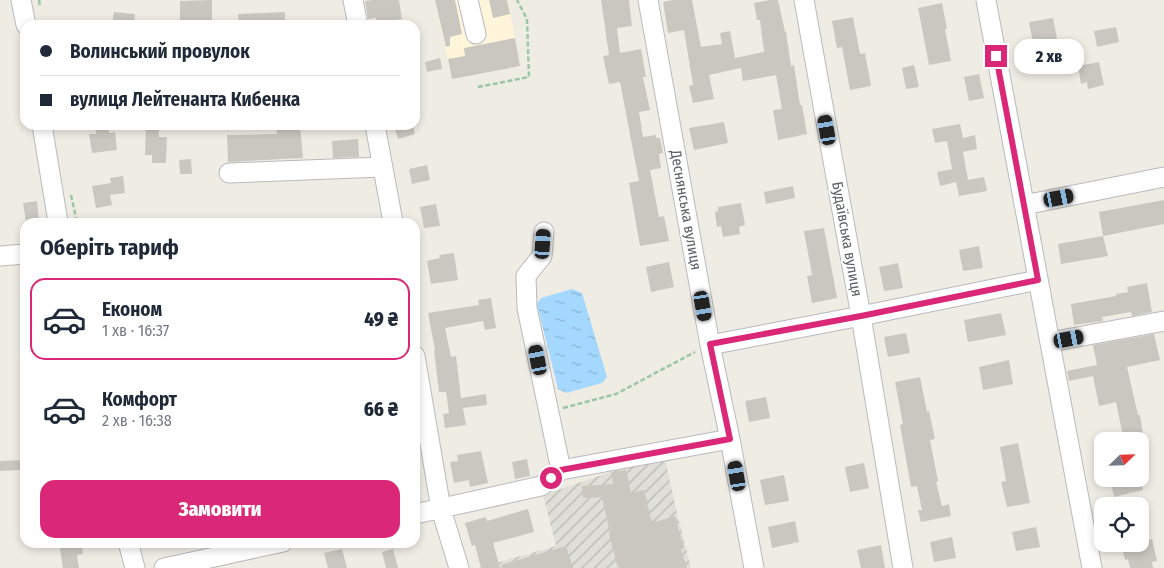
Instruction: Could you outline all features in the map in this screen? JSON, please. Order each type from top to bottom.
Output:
[{"type":"street","points":[[21,0],[25,20]]},
{"type":"street","points":[[353,0],[357,20]]},
{"type":"street","points":[[468,0],[476,34]]},
{"type":"street","name":"Деснянська вулиця","points":[[648,0],[710,344],[754,568]]},
{"type":"street","name":"Будаївська вулиця","points":[[804,0],[861,316],[903,568]]},
{"type":"street","points":[[986,0],[1092,568]]},
{"type":"street","points":[[43,130],[57,218]]},
{"type":"street","points":[[376,130],[392,218]]},
{"type":"street","points":[[229,173],[383,167]]},
{"type":"street","points":[[1024,205],[1164,177]]},
{"type":"street","points":[[544,232],[542,256],[526,276],[528,308],[561,470]]},
{"type":"street","points":[[0,256],[20,254]]},
{"type":"street","points":[[710,344],[1038,280]]},
{"type":"street","points":[[1050,342],[1164,321]]},
{"type":"street","points":[[420,385],[441,509],[458,568]]},
{"type":"street","points":[[420,513],[541,486],[561,470],[730,439]]},
{"type":"street","points":[[130,548],[136,568]]},
{"type":"street","points":[[164,568],[256,548]]},
{"type":"path","points":[[478,87],[529,77],[527,19],[517,0]]},
{"type":"path","points":[[549,412],[616,394],[710,344]]},
{"type":"shaded area","points":[[435,0],[508,0],[520,66],[452,79]]},
{"type":"shaded area","points":[[665,459],[691,568],[478,568],[556,546],[543,495],[611,472]]},
{"type":"water","points":[[572,289],[582,293],[607,377],[602,383],[566,393],[558,389],[537,304],[541,298]]},
{"type":"building","points":[[212,0],[212,20],[180,20],[180,1]]},
{"type":"building","points":[[399,0],[402,19],[368,19],[365,1]]},
{"type":"building","points":[[435,0],[455,0],[462,34],[450,37],[450,46],[446,47]]},
{"type":"building","points":[[489,0],[507,0],[510,14],[493,18]]},
{"type":"building","points":[[601,0],[629,0],[632,26],[617,28],[620,53],[641,49],[646,77],[643,77],[650,110],[639,112],[643,137],[656,135],[656,138],[660,138],[663,153],[659,154],[661,168],[650,170],[659,217],[664,216],[669,241],[640,246],[629,183],[639,181],[620,82],[609,84],[603,56],[609,55]]},
{"type":"building","points":[[692,0],[701,47],[722,44],[720,33],[730,31],[735,58],[764,52],[760,20],[757,20],[754,3],[778,0],[786,32],[791,66],[794,65],[800,105],[802,105],[807,134],[778,140],[773,110],[782,109],[776,75],[743,81],[741,68],[709,75],[714,99],[693,103],[689,86],[693,85],[684,30],[668,33],[663,2]]},
{"type":"building","points":[[942,3],[951,61],[929,65],[918,8]]},
{"type":"building","points":[[114,12],[135,14],[134,20],[113,20]]},
{"type":"building","points":[[285,12],[285,20],[239,20],[238,14]]},
{"type":"building","points":[[853,17],[860,54],[865,53],[871,86],[850,90],[842,47],[837,48],[832,21]]},
{"type":"building","points":[[1053,18],[1058,44],[1034,48],[1029,22]]},
{"type":"building","points":[[1116,27],[1119,42],[1097,47],[1094,31]]},
{"type":"building","points":[[515,38],[520,66],[452,79],[448,59],[465,56],[464,48]]},
{"type":"building","points":[[440,58],[442,69],[427,72],[425,62]]},
{"type":"building","points":[[1099,62],[1104,85],[1088,89],[1087,82],[1081,84],[1078,66]]},
{"type":"building","points":[[914,65],[919,87],[906,89],[902,68]]},
{"type":"building","points":[[979,74],[984,98],[969,101],[964,77]]},
{"type":"building","points":[[724,122],[728,143],[694,150],[689,128]]},
{"type":"building","points":[[960,124],[963,138],[975,135],[977,149],[963,152],[968,180],[984,177],[987,191],[959,196],[956,182],[940,186],[937,172],[952,169],[947,141],[935,143],[932,129]]},
{"type":"building","points":[[96,130],[109,130],[109,133],[115,132],[117,150],[92,153],[89,134],[96,134]]},
{"type":"building","points":[[146,130],[158,130],[159,137],[167,137],[166,163],[152,163],[152,155],[145,155]]},
{"type":"building","points":[[277,130],[300,130],[303,158],[228,162],[227,135],[277,134]]},
{"type":"building","points":[[395,130],[414,130],[415,134],[398,139]]},
{"type":"building","points":[[358,139],[359,157],[333,158],[332,141]]},
{"type":"building","points":[[191,159],[192,174],[180,174],[179,160]]},
{"type":"building","points":[[427,165],[430,180],[412,184],[409,169]]},
{"type":"building","points":[[123,176],[125,193],[110,195],[112,205],[96,208],[92,186],[111,183],[110,178]]},
{"type":"building","points":[[793,186],[795,198],[766,204],[764,192]]},
{"type":"building","points":[[1164,200],[1164,224],[1103,236],[1099,212]]},
{"type":"building","points":[[37,201],[39,218],[25,218],[23,203]]},
{"type":"building","points":[[741,203],[745,225],[739,227],[740,234],[723,237],[721,226],[717,227],[715,212],[718,211],[718,207]]},
{"type":"building","points":[[436,204],[440,226],[424,228],[420,207]]},
{"type":"building","points":[[824,228],[837,298],[812,303],[807,276],[812,275],[804,231]]},
{"type":"building","points":[[1103,236],[1108,256],[1061,264],[1058,244]]},
{"type":"building","points":[[979,246],[983,268],[963,271],[959,250]]},
{"type":"building","points":[[454,253],[458,280],[431,284],[427,261],[440,258],[439,255]]},
{"type":"building","points":[[669,262],[674,287],[651,292],[646,267]]},
{"type":"building","points":[[898,263],[903,288],[884,291],[879,267]]},
{"type":"building","points":[[1147,283],[1152,312],[1132,316],[1131,312],[1102,317],[1103,321],[1074,325],[1071,304],[1116,296],[1116,294],[1128,292],[1127,287]]},
{"type":"building","points":[[491,298],[496,328],[485,330],[483,321],[445,328],[451,357],[456,356],[461,398],[486,394],[487,405],[463,408],[466,425],[445,428],[443,414],[449,413],[446,392],[439,392],[435,350],[428,313],[479,305],[478,300]]},
{"type":"building","points":[[1001,313],[1006,335],[968,342],[964,320]]},
{"type":"building","points":[[906,333],[910,353],[888,357],[884,337]]},
{"type":"building","points":[[1154,334],[1160,360],[1127,367],[1143,432],[1122,432],[1116,402],[1099,406],[1093,376],[1069,381],[1067,371],[1097,365],[1093,345]]},
{"type":"building","points":[[1009,360],[1013,384],[983,390],[979,367]]},
{"type":"building","points":[[920,377],[935,439],[930,440],[938,481],[936,482],[942,506],[949,504],[951,516],[921,522],[918,510],[922,510],[917,486],[911,487],[900,425],[903,424],[895,382]]},
{"type":"building","points":[[766,397],[770,418],[749,422],[745,401]]},
{"type":"building","points":[[1018,443],[1030,503],[1007,507],[1001,482],[1006,481],[1000,447]]},
{"type":"building","points":[[481,451],[488,483],[470,487],[469,480],[454,483],[450,462],[458,461],[457,455]]},
{"type":"building","points":[[527,459],[530,476],[515,479],[512,462]]},
{"type":"building","points":[[20,460],[20,470],[0,471],[0,461]]},
{"type":"building","points":[[864,463],[869,488],[850,492],[845,467]]},
{"type":"building","points":[[626,470],[631,493],[644,490],[652,523],[675,516],[684,548],[681,549],[687,568],[618,568],[602,497],[583,498],[582,486],[613,484],[611,472]]},
{"type":"building","points":[[784,475],[789,501],[765,505],[760,480]]},
{"type":"building","points":[[1112,488],[1142,488],[1143,490],[1114,497]]},
{"type":"building","points":[[528,509],[534,532],[493,543],[500,568],[481,568],[475,545],[472,546],[465,523],[486,517],[487,521]]},
{"type":"building","points":[[795,521],[799,542],[772,548],[768,527]]},
{"type":"building","points":[[1036,527],[1040,547],[1016,551],[1012,532]]},
{"type":"building","points":[[952,537],[956,558],[934,562],[930,542]]},
{"type":"building","points":[[1152,539],[1157,561],[1152,562],[1153,568],[1130,568],[1128,559],[1125,560],[1123,552],[1149,552],[1149,540]]},
{"type":"building","points":[[881,545],[885,568],[861,568],[857,550]]},
{"type":"building","points":[[566,546],[573,568],[502,568],[501,565]]},
{"type":"building","points":[[60,548],[82,548],[83,554],[77,555],[79,568],[63,568]]},
{"type":"building","points":[[342,549],[347,568],[328,568],[324,553]]},
{"type":"building","points":[[393,549],[398,568],[386,568],[382,552]]},
{"type":"route","points":[[551,478],[561,470],[730,439],[710,344],[1038,280],[996,56]]}]
